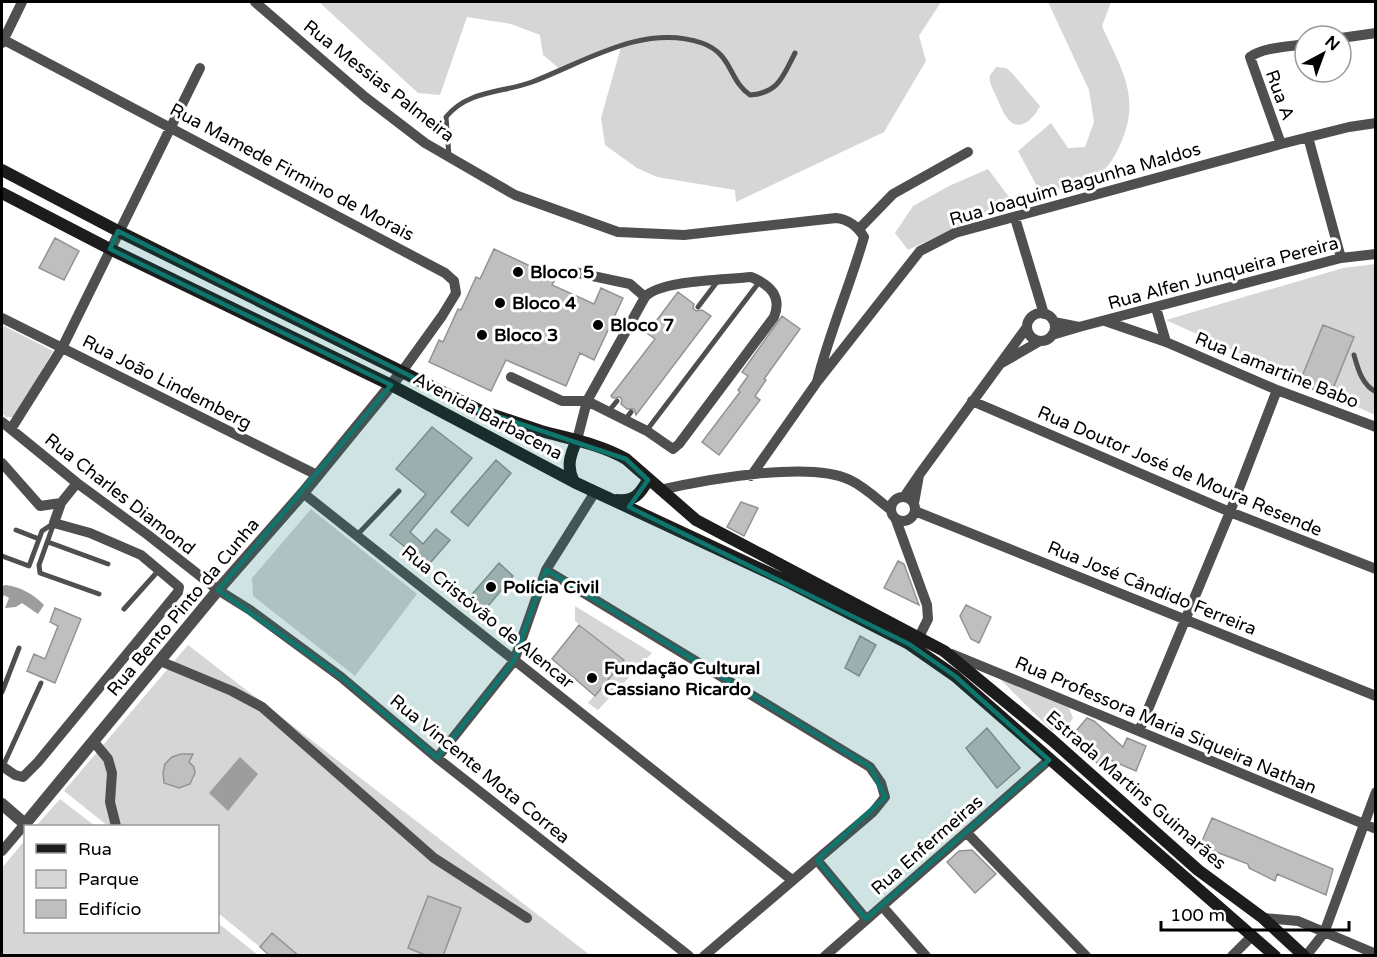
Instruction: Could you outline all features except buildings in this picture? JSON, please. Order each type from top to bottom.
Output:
[{"type":"main road","name":"Avenida Barbacena","points":[[2,170],[118,231],[479,410],[614,452],[626,459],[696,520],[944,651]]},
{"type":"main road","name":"Avenida Barbacena","points":[[2,193],[110,249],[391,385],[574,482],[784,580],[909,644],[955,676]]},
{"type":"main road","points":[[574,482],[570,473],[569,461],[577,440]]},
{"type":"main road","points":[[638,496],[648,480]]},
{"type":"main road","points":[[610,498],[623,500],[660,490]]},
{"type":"main road","name":"Estrada Martins Guimarães","points":[[944,651],[1052,740],[1198,870],[1263,918],[1305,956]]},
{"type":"main road","name":"Estrada Martins Guimarães","points":[[955,676],[1275,956]]},
{"type":"main road","points":[[1252,936],[1257,924],[1263,918]]},
{"type":"street","points":[[2,41],[22,2]]},
{"type":"street","name":"Rua Messias Palmeira","points":[[255,2],[365,97],[425,143],[514,195],[618,232],[684,235],[836,218],[843,218],[859,229]]},
{"type":"street","points":[[1353,36],[1376,33]]},
{"type":"street","name":"Rua Mamede Firmino de Morais","points":[[2,41],[445,273],[454,281],[456,293],[442,316],[391,385]]},
{"type":"street","name":"Rua A","points":[[1281,144],[1250,57],[1261,52],[1293,46]]},
{"type":"street","points":[[11,429],[62,348],[200,68]]},
{"type":"street","name":"Rua Joaquim Bagunha Maldos","points":[[751,476],[817,382],[920,250],[955,233],[1281,144],[1376,123]]},
{"type":"street","points":[[1308,137],[1341,258]]},
{"type":"street","points":[[817,382],[824,354],[850,285],[864,237],[859,229],[893,194],[968,152]]},
{"type":"street","points":[[1016,218],[1044,314],[1054,322],[1079,327]]},
{"type":"street","name":"Rua Alfen Junqueira Pereira","points":[[1079,327],[1341,258],[1376,254]]},
{"type":"street","points":[[574,272],[630,284],[645,297]]},
{"type":"street","points":[[511,377],[562,401],[587,401],[609,412],[628,416],[668,447],[673,448],[679,444],[774,317],[778,306],[777,297],[760,281],[752,278],[673,285],[650,291],[587,401],[577,440]]},
{"type":"street","name":"Rua Lamartine Babo","points":[[1156,308],[1166,342]]},
{"type":"street","points":[[660,490],[697,481],[809,471],[830,473],[850,480],[903,522],[910,520],[911,504],[919,475],[1027,327],[1032,316],[1044,314]]},
{"type":"street","name":"Rua João Lindemberg","points":[[2,318],[317,475]]},
{"type":"street","name":"Rua Lamartine Babo","points":[[1104,321],[1166,342],[1277,390],[1376,427]]},
{"type":"street","points":[[1052,335],[1054,322]]},
{"type":"street","points":[[1027,327],[1029,335],[1040,341]]},
{"type":"street","points":[[1000,364],[1052,335],[1079,327]]},
{"type":"street","name":"Rua Bento Pinto da Cunha","points":[[25,824],[391,385]]},
{"type":"street","points":[[1139,731],[1187,620],[1277,390]]},
{"type":"street","name":"Rua Doutor José de Moura Resende","points":[[972,401],[1230,512],[1376,569]]},
{"type":"street","name":"Rua Charles Diamond","points":[[2,422],[76,483],[218,590],[250,610]]},
{"type":"street","points":[[2,463],[40,506],[61,503]]},
{"type":"street","points":[[2,766],[23,777],[38,762],[178,592],[179,587],[141,555],[90,533],[54,523],[61,503],[76,483]]},
{"type":"street","points":[[436,758],[514,661],[546,570],[595,492]]},
{"type":"street","name":"Rua Cristóvão de Alencar","points":[[303,493],[358,534],[514,661],[792,880]]},
{"type":"street","points":[[911,504],[893,501],[893,515],[927,605],[928,619],[919,637]]},
{"type":"street","name":"Rua José Cândido Ferreira","points":[[911,504],[1187,620],[1376,696]]},
{"type":"street","points":[[546,570],[870,768],[881,783],[885,797],[873,812],[704,956]]},
{"type":"street","name":"Rua Vincente Mota Correa","points":[[250,610],[341,677],[436,758],[689,956]]},
{"type":"street","name":"Rua Professora Maria Siqueira Nathan","points":[[944,651],[1376,830]]},
{"type":"street","points":[[160,661],[232,691],[262,707],[434,858],[527,918]]},
{"type":"street","points":[[94,742],[108,759],[112,773],[110,802],[116,825]]},
{"type":"street","name":"Rua Enfermeiras","points":[[825,956],[1049,760]]},
{"type":"street","points":[[1305,956],[1324,933],[1376,792]]},
{"type":"street","points":[[2,804],[25,824]]},
{"type":"street","name":"Rua Bento Pinto da Cunha","points":[[2,851],[24,825]]},
{"type":"street","points":[[967,833],[1086,956]]},
{"type":"street","points":[[817,860],[866,920]]},
{"type":"street","points":[[882,906],[926,956]]},
{"type":"street","points":[[1263,918],[1298,921],[1376,954]]},
{"type":"street","points":[[1232,956],[1252,936]]},
{"type":"lane","points":[[450,157],[446,117],[454,106],[475,96],[531,82],[640,40],[680,38],[705,44],[726,60],[738,86],[750,95],[766,93],[777,85],[795,53]]},
{"type":"lane","points":[[647,431],[760,281]]},
{"type":"lane","points":[[698,307],[717,282]]},
{"type":"lane","points":[[1354,355],[1368,389],[1376,392]]},
{"type":"lane","points":[[609,412],[617,400]]},
{"type":"lane","points":[[358,534],[399,491]]},
{"type":"lane","points":[[2,556],[29,566],[42,531],[54,523]]},
{"type":"lane","points":[[54,523],[39,565],[40,573],[99,594]]},
{"type":"lane","points":[[16,530],[39,539]]},
{"type":"lane","points":[[48,542],[108,564]]},
{"type":"lane","points":[[124,609],[159,570]]},
{"type":"lane","points":[[2,692],[19,648]]},
{"type":"lane","points":[[2,766],[41,683]]},
{"type":"highlighted area","points":[[118,231],[479,410],[626,459],[648,480],[629,507],[909,644],[955,676],[1049,760],[866,919],[817,860],[885,797],[870,767],[546,570],[514,661],[437,758],[341,677],[218,590],[391,385],[110,249]]},
{"type":"green space","points":[[319,2],[941,2],[919,36],[926,61],[884,132],[736,202],[735,190],[657,177],[637,168],[605,145],[601,118],[621,47],[561,70],[543,55],[540,35],[511,24],[467,17],[440,95],[418,93]]},
{"type":"green space","points":[[1048,2],[1111,2],[1102,26],[1122,70],[1129,98],[1129,112],[1120,145],[1104,170],[1083,182],[1041,194],[1018,151],[1051,123],[1068,148],[1085,147],[1094,122],[1089,90]]},
{"type":"green space","points":[[996,67],[1006,68],[1012,73],[1040,106],[1028,121],[1020,125],[1007,118],[992,86],[990,75]]},
{"type":"green space","points":[[988,169],[1012,201],[908,250],[895,233],[913,206],[949,186]]},
{"type":"green space","points":[[1375,264],[1375,415],[1166,320],[1343,268]]},
{"type":"green space","points":[[2,325],[53,351],[15,417],[6,417],[2,413]]},
{"type":"green space","points":[[311,509],[417,594],[355,676],[253,596],[252,578]]},
{"type":"green space","points":[[575,606],[652,653],[598,710],[588,703],[625,660],[575,621]]},
{"type":"green space","points":[[188,645],[590,955],[270,955],[219,914],[219,825],[107,825],[64,791]]},
{"type":"green space","points":[[998,677],[1069,708],[1073,718],[1066,729],[1052,731]]},
{"type":"green space","points":[[60,799],[94,825],[37,825]]},
{"type":"green space","points":[[24,841],[24,933],[219,933],[219,924],[258,955],[2,955],[2,868]]},
{"type":"shaded area","points":[[2,586],[22,589],[40,601],[44,605],[38,614],[22,603],[16,607],[5,608],[9,598],[4,595],[2,600]]},
{"type":"shaded area","points":[[240,757],[258,774],[228,811],[209,793]]},
{"type":"place","name":"Bloco 5","points":[[518,272]]},
{"type":"place","name":"Bloco 4","points":[[500,303]]},
{"type":"place","name":"Bloco 7","points":[[598,325]]},
{"type":"place","name":"Bloco 3","points":[[482,335]]},
{"type":"place","name":"Polícia Civil","points":[[491,587]]},
{"type":"place","name":"Fundação Cultural Cassiano Ricardo","points":[[592,678]]}]
